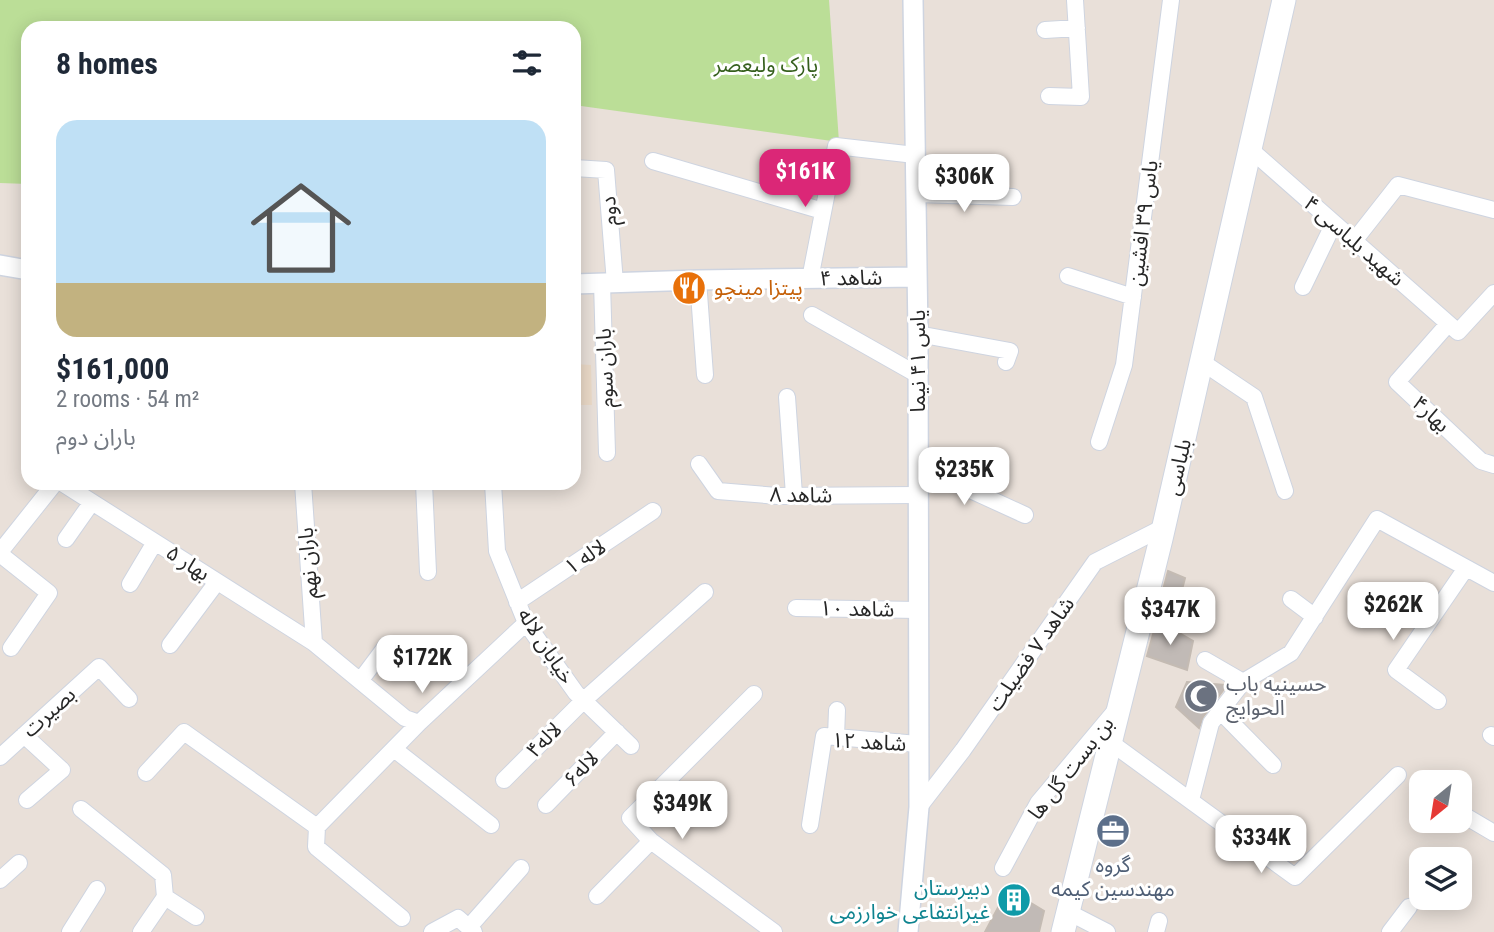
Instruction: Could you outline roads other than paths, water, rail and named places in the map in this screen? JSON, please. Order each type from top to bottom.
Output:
[{"type":"main road","name":"بلباسی","points":[[1065,922],[1164,527],[1284,0]]},
{"type":"street","name":"یاس ۴۱ نیما","points":[[908,932],[919,807],[918,334],[913,0]]},
{"type":"street","points":[[1049,96],[1081,97],[1075,0]]},
{"type":"street","name":"یاس ۳۹ افشین","points":[[1099,442],[1124,365],[1171,0]]},
{"type":"street","points":[[1045,30],[1077,27]]},
{"type":"street","points":[[810,279],[836,145],[915,155]]},
{"type":"street","name":"شهید بلباسی ۴","points":[[1251,150],[1453,328]]},
{"type":"street","points":[[653,161],[823,211]]},
{"type":"street","name":"دوم","points":[[581,168],[606,170],[609,283]]},
{"type":"street","points":[[1354,241],[1398,185],[1494,210]]},
{"type":"street","points":[[916,194],[1013,197]]},
{"type":"street","points":[[1304,287],[1334,223]]},
{"type":"street","points":[[0,265],[21,269]]},
{"type":"street","points":[[1068,276],[1133,297]]},
{"type":"street","name":"شاهد ۴","points":[[581,284],[917,277]]},
{"type":"street","points":[[698,280],[705,374]]},
{"type":"street","name":"باران سوم","points":[[607,453],[609,283]]},
{"type":"street","points":[[1453,328],[1494,293]]},
{"type":"street","points":[[812,315],[918,375]]},
{"type":"street","name":"بهار۴","points":[[1453,328],[1397,382],[1481,461],[1494,465]]},
{"type":"street","points":[[918,334],[1010,351],[1006,362]]},
{"type":"street","points":[[1202,362],[1254,397],[1285,491]]},
{"type":"street","points":[[788,397],[794,495]]},
{"type":"street","name":"شاهد ۸","points":[[699,464],[718,491],[794,495],[918,495]]},
{"type":"street","points":[[918,466],[1024,515]]},
{"type":"street","points":[[11,648],[49,593],[0,553],[50,490]]},
{"type":"street","name":"بهار ۵","points":[[73,490],[314,643],[405,718],[419,723]]},
{"type":"street","name":"باران نهم","points":[[303,490],[314,643]]},
{"type":"street","points":[[424,490],[428,572]]},
{"type":"street","name":"خیابان لاله","points":[[493,490],[497,551],[526,623],[584,701],[631,746]]},
{"type":"street","points":[[66,540],[92,502]]},
{"type":"street","name":"لاله ۱","points":[[517,603],[653,511]]},
{"type":"street","points":[[1191,800],[1211,723],[1242,682],[1291,653],[1377,519],[1494,583]]},
{"type":"street","name":"شاهد ۷ فضیلت","points":[[919,807],[963,750],[1095,562],[1164,527]]},
{"type":"street","points":[[130,584],[155,542]]},
{"type":"street","points":[[1438,701],[1396,670],[1466,568]]},
{"type":"street","points":[[170,645],[217,582]]},
{"type":"street","name":"لاله۴","points":[[504,780],[584,701],[705,592]]},
{"type":"street","points":[[1291,599],[1315,617]]},
{"type":"street","name":"شاهد ۱۰","points":[[796,608],[918,610]]},
{"type":"street","points":[[402,918],[316,847],[317,827],[419,723],[526,623]]},
{"type":"street","points":[[360,681],[387,645]]},
{"type":"street","points":[[1205,660],[1242,682]]},
{"type":"street","name":"بصیرت","points":[[0,758],[99,667],[129,699]]},
{"type":"street","points":[[754,694],[629,818],[650,841],[774,932]]},
{"type":"street","name":"بن بست گل ها","points":[[1003,868],[1038,803],[1120,705]]},
{"type":"street","points":[[836,737],[837,710]]},
{"type":"street","points":[[1220,711],[1273,765]]},
{"type":"street","points":[[146,773],[184,732],[317,827]]},
{"type":"street","name":"لاله۶","points":[[546,805],[617,732]]},
{"type":"street","points":[[24,735],[62,770],[27,800]]},
{"type":"street","name":"شاهد ۱۲","points":[[810,825],[824,736],[918,744]]},
{"type":"street","points":[[1110,742],[1295,877],[1398,775]]},
{"type":"street","points":[[394,749],[491,825]]},
{"type":"street","points":[[81,809],[163,876],[165,897],[141,932]]},
{"type":"street","points":[[1472,820],[1494,833]]},
{"type":"street","points":[[597,896],[650,841]]},
{"type":"street","points":[[0,880],[19,863]]},
{"type":"street","points":[[432,932],[458,918],[471,930],[521,868]]},
{"type":"street","points":[[71,932],[97,889]]},
{"type":"street","points":[[165,897],[196,917]]},
{"type":"street","points":[[1390,932],[1409,907]]},
{"type":"street","points":[[1065,922],[1107,932]]},
{"type":"place","name":"پیتزا مینچو","points":[[689,288]]},
{"type":"place","name":"حسینیه باب الحوایج","points":[[1201,696]]},
{"type":"place","name":"گروه مهندسین کیمه","points":[[1113,831]]},
{"type":"place","name":"دبیرستان غیرانتفاعی خوارزمی","points":[[1014,900]]},
{"type":"park label","name":"پارک ولیعصر","points":[[766,65]]}]
